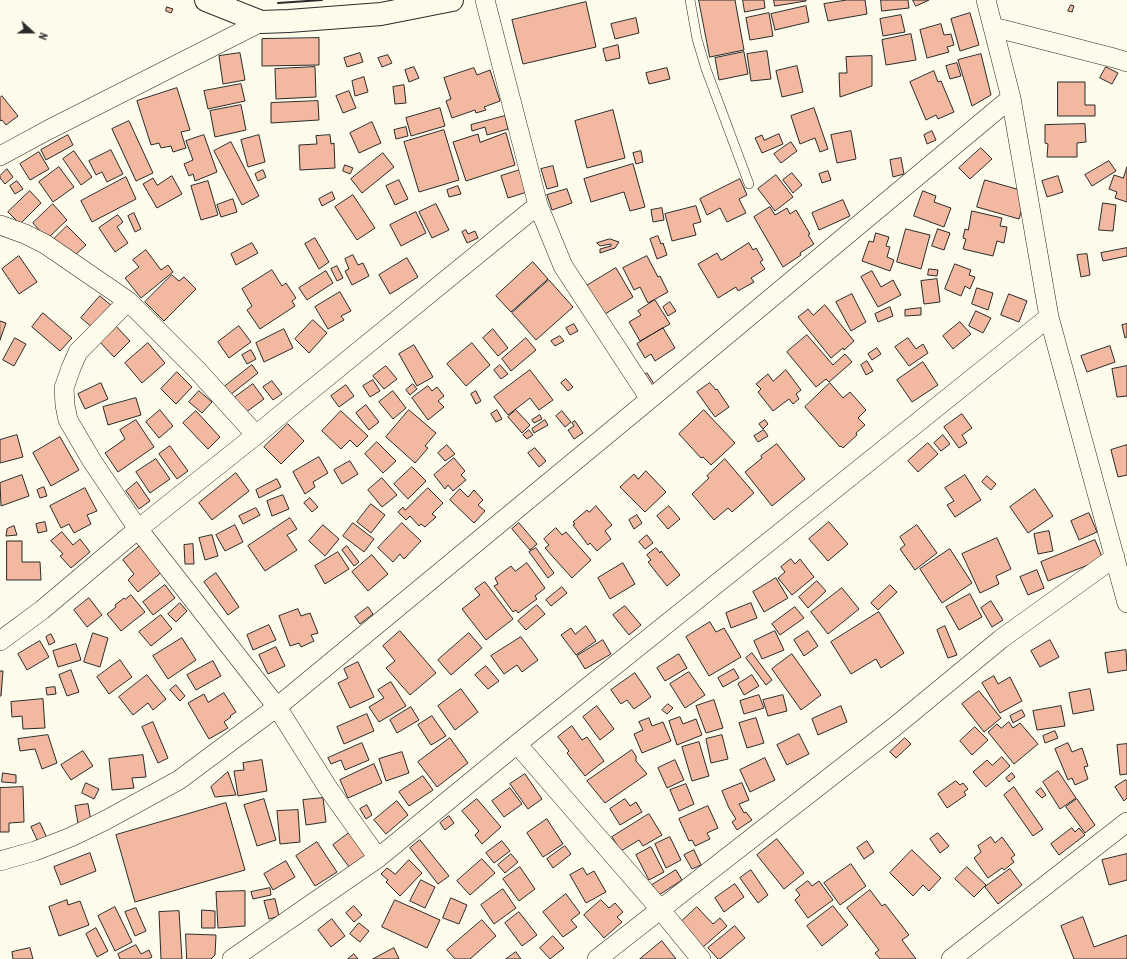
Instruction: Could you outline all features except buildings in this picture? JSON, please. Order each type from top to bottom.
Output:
[{"type":"street","points":[[206,0],[261,22],[289,21],[382,7],[452,0]]},
{"type":"street","points":[[485,0],[538,205],[564,266],[650,399]]},
{"type":"street","points":[[986,0],[1011,98],[1049,317],[1127,603]]},
{"type":"street","points":[[0,156],[55,126],[261,22]]},
{"type":"street","points":[[993,27],[1127,62]]},
{"type":"street","points":[[0,861],[35,851],[71,837],[106,820],[172,784],[277,706],[650,399],[1011,98]]},
{"type":"street","points":[[0,641],[42,610],[138,529],[256,435],[538,205]]},
{"type":"street","points":[[0,225],[25,234],[45,244],[128,300],[197,370],[256,435]]},
{"type":"street","points":[[128,300],[78,352],[64,388],[68,420],[92,461],[138,529],[277,706],[328,788],[378,858]]},
{"type":"street","points":[[232,959],[378,858],[517,744],[1049,317]]},
{"type":"street","points":[[598,959],[893,728],[1001,639],[1115,557]]},
{"type":"street","points":[[517,744],[660,909],[701,959]]},
{"type":"street","points":[[951,959],[1127,822]]},
{"type":"lane","points":[[690,0],[697,39],[706,69],[750,184]]},
{"type":"wall","points":[[278,3],[322,0]]}]
